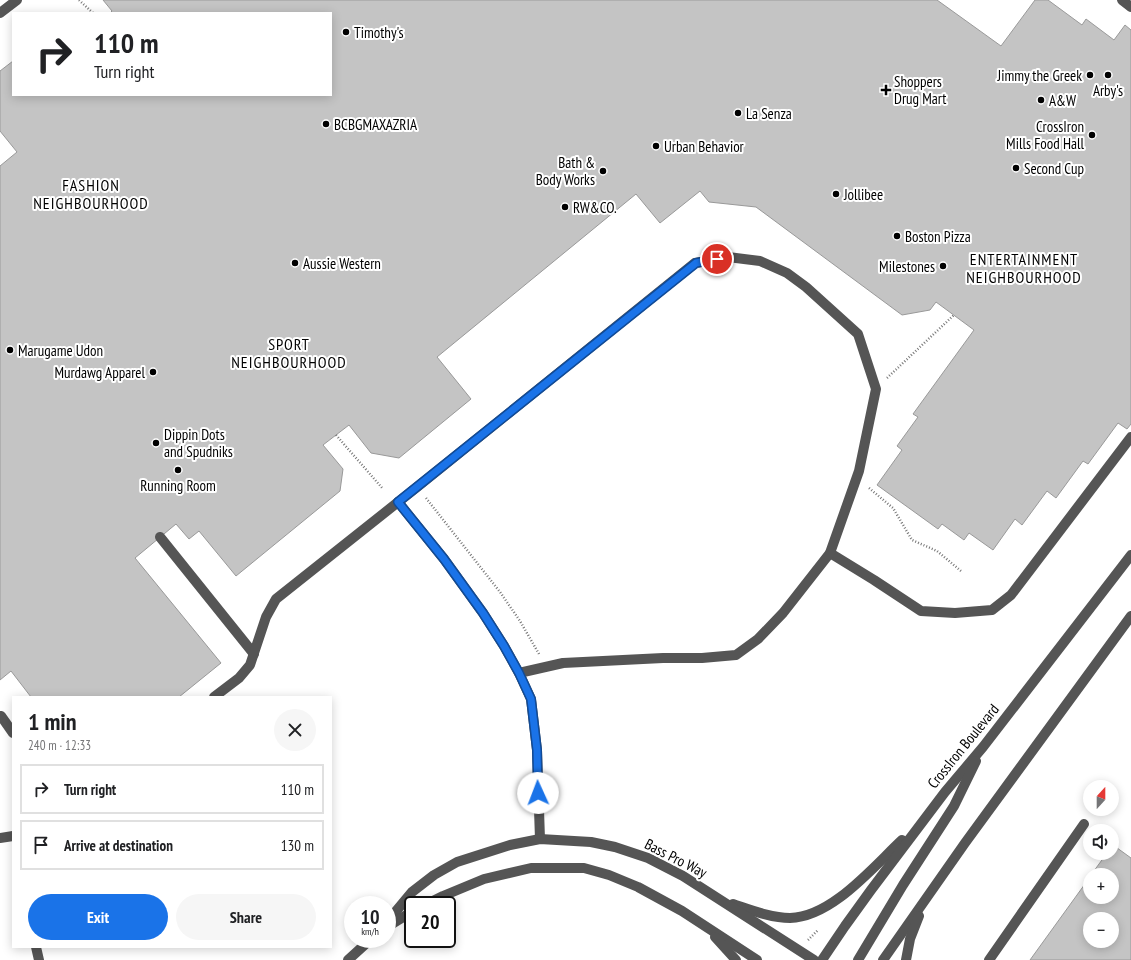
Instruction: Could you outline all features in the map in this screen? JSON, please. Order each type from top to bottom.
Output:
[{"type":"street","points":[[0,14],[17,0]]},
{"type":"street","points":[[1122,0],[1131,7]]},
{"type":"street","points":[[215,696],[239,678],[250,665],[266,617],[276,599],[696,263],[728,257],[760,261],[787,273],[806,287],[858,334],[876,389],[859,471],[830,553],[783,612],[758,639],[736,655],[702,658],[663,658],[563,663],[519,673]]},
{"type":"street","points":[[830,553],[921,611],[955,613],[992,610],[1011,595],[1131,437]]},
{"type":"street","points":[[398,502],[444,559],[483,613],[504,646],[531,699],[537,750],[540,839]]},
{"type":"street","points":[[160,537],[254,654]]},
{"type":"street","name":"CrossIron Boulevard","points":[[822,960],[845,926],[925,818],[983,747],[1131,555]]},
{"type":"street","points":[[883,960],[924,901],[1131,616]]},
{"type":"street","points":[[1,716],[12,732]]},
{"type":"street","points":[[858,960],[903,885],[954,806],[983,747]]},
{"type":"street","points":[[720,900],[774,916],[790,918],[804,916],[818,911],[833,903],[862,879],[925,818]]},
{"type":"street","points":[[989,960],[1083,825]]},
{"type":"street","points":[[0,838],[12,836]]},
{"type":"street","name":"Bass Pro Way","points":[[396,911],[412,892],[434,875],[451,865],[478,855],[504,847],[540,839],[591,842],[616,847],[648,858],[683,876],[814,960]]},
{"type":"street","points":[[443,896],[484,878],[531,868],[584,868],[609,875],[638,887],[682,911],[757,960]]},
{"type":"street","points":[[906,960],[910,939],[924,901]]},
{"type":"street","points":[[706,926],[736,960]]},
{"type":"street","points":[[36,948],[39,960]]},
{"type":"street","points":[[348,960],[361,948]]},
{"type":"path","points":[[79,0],[93,12]]},
{"type":"path","points":[[876,389],[954,315]]},
{"type":"path","points":[[336,435],[383,489]]},
{"type":"path","points":[[417,487],[500,592],[520,621],[546,667]]},
{"type":"path","points":[[869,488],[893,508],[912,540],[936,551],[961,571]]},
{"type":"path","points":[[806,942],[818,930]]},
{"type":"building","points":[[103,0],[937,0],[1001,46],[1035,0],[1048,0],[1082,25],[1086,19],[1114,40],[1125,25],[1131,30],[1131,424],[1127,429],[1118,423],[1088,464],[1083,461],[1056,498],[1047,491],[1022,525],[1015,519],[993,550],[969,533],[964,540],[942,524],[938,529],[877,485],[902,450],[897,446],[918,417],[913,414],[974,330],[936,302],[930,310],[902,315],[756,207],[709,202],[700,191],[660,223],[636,194],[437,357],[471,399],[399,458],[371,453],[349,425],[323,445],[343,469],[340,491],[236,576],[199,531],[189,539],[176,524],[135,558],[221,663],[180,696],[30,696],[11,671],[0,680],[0,166],[17,152],[0,131],[0,71],[12,62],[12,96],[332,96],[332,12],[111,12],[112,11]]},
{"type":"building","points":[[1119,849],[1131,858],[1131,960],[1030,960],[1083,887],[1083,904],[1119,904],[1119,868],[1096,868],[1102,860],[1119,860]]},
{"type":"place","name":"Timothy's","points":[[346,32]]},
{"type":"place","name":"Jimmy the Greek","points":[[1090,75]]},
{"type":"place","name":"Arby's","points":[[1108,75]]},
{"type":"place","name":"Shoppers Drug Mart","points":[[886,90]]},
{"type":"place","name":"A&W","points":[[1041,100]]},
{"type":"place","name":"La Senza","points":[[738,113]]},
{"type":"place","name":"BCBGMAXAZRIA","points":[[326,124]]},
{"type":"place","name":"CrossIron Mills Food Hall","points":[[1092,135]]},
{"type":"place","name":"Urban Behavior","points":[[656,146]]},
{"type":"place","name":"Second Cup","points":[[1016,168]]},
{"type":"place","name":"Bath & Body Works","points":[[603,171]]},
{"type":"place","name":"Jollibee","points":[[836,194]]},
{"type":"place","name":"RW&CO.","points":[[565,207]]},
{"type":"place","name":"Boston Pizza","points":[[897,236]]},
{"type":"place","name":"Aussie Western","points":[[295,263]]},
{"type":"place","name":"Milestones","points":[[943,266]]},
{"type":"place","name":"Marugame Udon","points":[[10,350]]},
{"type":"place","name":"Murdawg Apparel","points":[[153,372]]},
{"type":"place","name":"Dippin Dots and Spudniks","points":[[156,443]]},
{"type":"place","name":"Running Room","points":[[178,470]]},
{"type":"district","name":"FASHION NEIGHBOURHOOD","points":[[91,194]]},
{"type":"district","name":"ENTERTAINMENT NEIGHBOURHOOD","points":[[1024,268]]},
{"type":"district","name":"SPORT NEIGHBOURHOOD","points":[[289,353]]},
{"type":"route","points":[[538,793],[537,750],[531,699],[519,673],[483,613],[444,559],[398,502],[696,263],[717,259]]}]
